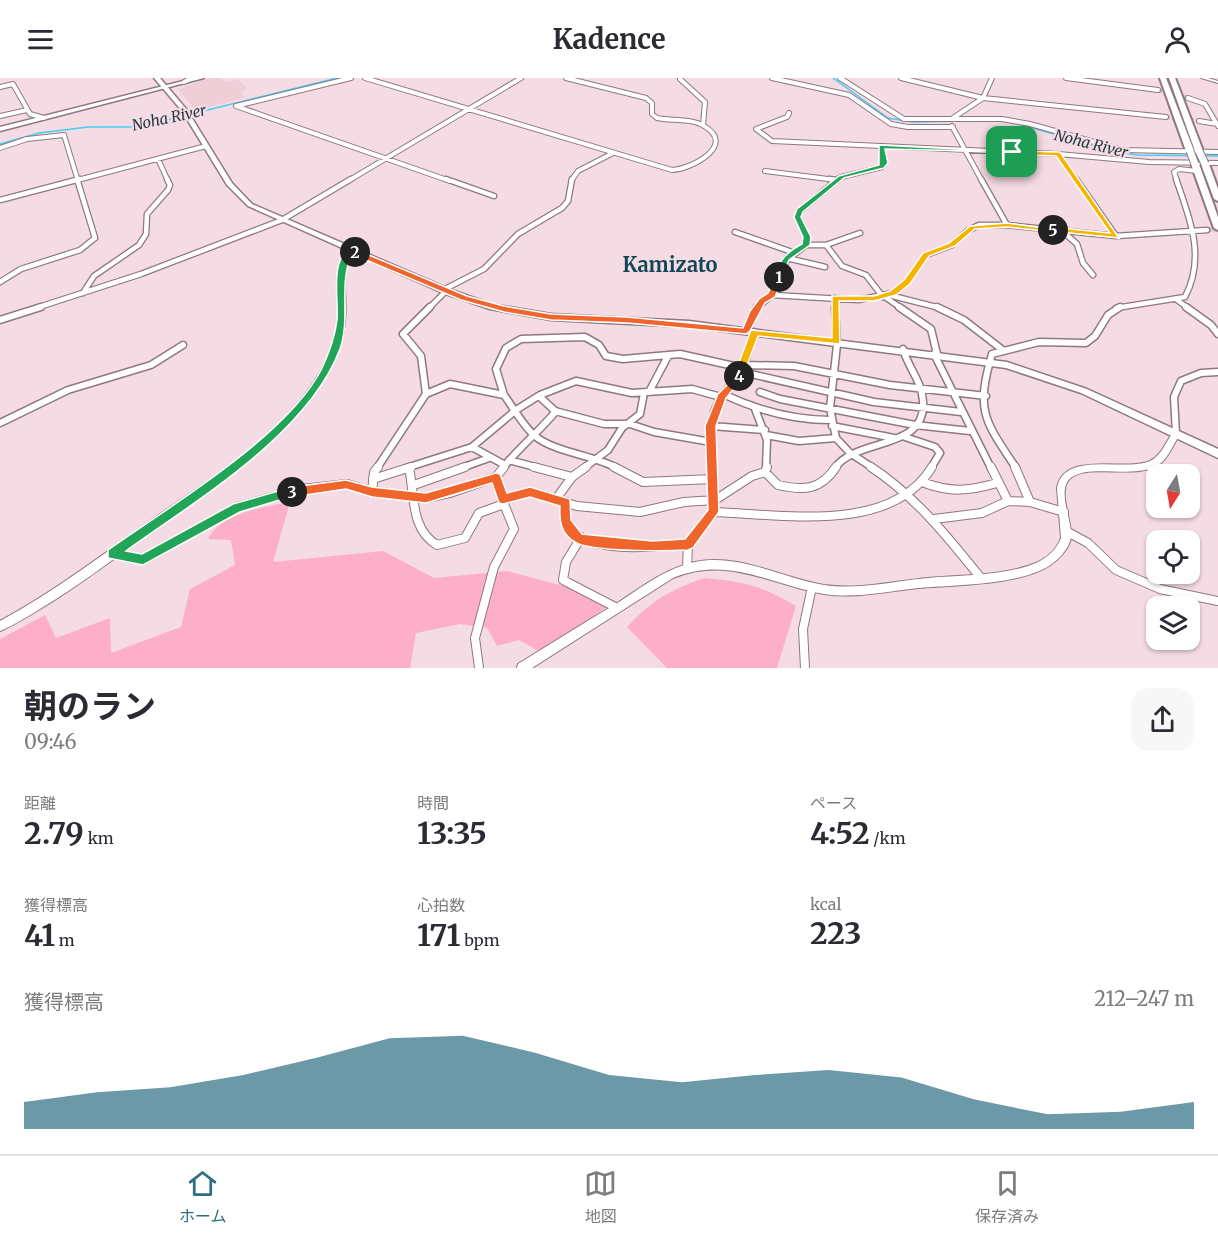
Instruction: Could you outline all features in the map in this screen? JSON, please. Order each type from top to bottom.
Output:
[{"type":"highway","points":[[1163,78],[1218,228]]},
{"type":"highway","points":[[1172,78],[1199,151],[1215,183],[1218,199]]},
{"type":"main road","points":[[157,78],[186,113],[240,197],[256,208],[445,290],[490,306],[542,316],[638,321],[750,332],[990,361],[1070,385],[1218,454]]},
{"type":"main road","points":[[0,129],[201,78]]},
{"type":"street","points":[[184,82],[192,78]]},
{"type":"street","points":[[351,78],[236,106],[494,196]]},
{"type":"street","points":[[365,78],[672,170],[692,168],[711,154],[715,142],[710,130],[703,125],[657,118],[652,114],[652,103],[646,98],[566,78]]},
{"type":"street","points":[[0,320],[172,263],[282,220],[521,78]]},
{"type":"street","points":[[772,78],[849,95],[891,124],[908,127],[953,127]]},
{"type":"street","points":[[840,78],[899,118],[1014,120],[1124,150],[1218,152]]},
{"type":"street","points":[[901,78],[983,98],[1166,117]]},
{"type":"street","points":[[950,120],[983,98],[992,78]]},
{"type":"street","points":[[1066,78],[1158,90]]},
{"type":"street","points":[[1203,78],[1218,82]]},
{"type":"street","points":[[680,79],[705,102],[703,125]]},
{"type":"street","points":[[0,87],[13,84],[30,114],[44,118]]},
{"type":"street","points":[[1188,98],[1205,104],[1217,124]]},
{"type":"street","points":[[0,116],[27,110]]},
{"type":"street","points":[[789,113],[787,117],[756,129],[757,132],[772,141],[1058,154],[1149,162],[1218,162]]},
{"type":"street","points":[[950,120],[1007,225]]},
{"type":"street","points":[[1199,122],[1217,124]]},
{"type":"street","points":[[0,148],[27,139],[64,135],[95,238],[81,251],[21,269],[8,280],[0,282]]},
{"type":"street","points":[[0,200],[206,146]]},
{"type":"street","points":[[765,171],[836,180],[882,167],[885,163],[881,147]]},
{"type":"street","points":[[426,394],[420,356],[403,334],[445,290],[484,269],[518,234],[562,208],[568,201],[570,182],[578,171],[614,153]]},
{"type":"street","points":[[1058,154],[1116,236]]},
{"type":"street","points":[[83,293],[97,274],[126,257],[145,238],[147,214],[163,198],[170,185],[158,159]]},
{"type":"street","points":[[1030,502],[1024,480],[986,422],[985,381],[992,354],[1039,342],[1086,343],[1092,341],[1109,312],[1118,307],[1185,297],[1191,283],[1197,245],[1174,172],[1196,168]]},
{"type":"street","points":[[806,245],[807,237],[798,217],[800,211],[836,180]]},
{"type":"street","points":[[885,296],[907,282],[926,255],[952,245],[973,227],[1007,225],[1116,236],[1207,230]]},
{"type":"street","points":[[1061,230],[1077,244],[1083,263],[1093,275]]},
{"type":"street","points":[[735,232],[792,252]]},
{"type":"street","points":[[687,569],[688,544],[714,512],[711,426],[722,396],[743,368],[758,305],[772,295],[787,258],[792,252],[806,245],[826,245],[860,233]]},
{"type":"street","points":[[826,245],[842,266],[866,275],[885,296],[932,329],[935,354],[970,431],[1008,501]]},
{"type":"street","points":[[0,626],[113,554],[260,447],[308,397],[324,373],[336,347],[342,320],[342,266],[351,250]]},
{"type":"street","points":[[787,258],[825,267]]},
{"type":"street","points":[[772,295],[858,300],[885,296],[928,302],[976,325],[1004,351]]},
{"type":"street","points":[[835,298],[837,341],[830,408],[831,423],[836,438],[850,453],[888,478],[934,519],[980,577]]},
{"type":"street","points":[[1177,300],[1211,325],[1218,334]]},
{"type":"street","points":[[713,479],[643,482],[598,458],[564,450],[535,436],[504,395],[496,369],[506,348],[521,339],[585,337],[599,345],[606,356],[623,359],[680,354],[831,392],[924,410],[961,412]]},
{"type":"street","points":[[0,423],[68,390],[151,366],[183,345]]},
{"type":"street","points":[[765,472],[770,480],[780,486],[814,487],[823,484],[850,453],[901,437],[915,425],[924,410],[921,389],[903,350]]},
{"type":"street","points":[[556,499],[572,477],[598,458],[622,428],[640,414],[647,392],[668,356]]},
{"type":"street","points":[[743,368],[767,361],[790,363],[875,383],[986,396]]},
{"type":"street","points":[[522,668],[670,575],[687,569],[710,565],[733,567],[812,587],[840,591],[1022,572],[1040,566],[1064,545],[1066,531],[1062,483],[1068,474],[1086,468],[1122,470],[1145,466],[1163,456],[1176,434],[1172,394],[1176,386],[1183,380],[1201,373],[1218,372]]},
{"type":"street","points":[[373,479],[472,447],[516,410],[539,396],[576,381],[606,390],[647,392],[692,389],[722,396],[755,409],[901,437],[935,447],[940,453],[922,482],[907,495],[872,509],[843,517],[802,519],[747,512],[714,512]]},
{"type":"street","points":[[372,492],[374,472],[426,394],[450,384],[504,395]]},
{"type":"street","points":[[760,392],[915,425],[970,431]]},
{"type":"street","points":[[539,396],[556,411],[604,424],[630,424],[654,432],[711,442]]},
{"type":"street","points":[[409,468],[414,485],[415,523],[428,541],[437,545],[465,538],[479,513],[503,501],[530,492],[608,511],[640,512],[684,502],[715,500],[752,476],[765,472],[768,465],[765,432],[755,409]]},
{"type":"street","points":[[113,554],[143,560],[237,507],[302,489],[346,484],[372,492],[426,498],[450,493],[496,477],[519,446],[535,436],[556,411]]},
{"type":"street","points":[[711,426],[765,432],[799,441],[836,438]]},
{"type":"street","points":[[472,447],[489,458],[572,477]]},
{"type":"street","points":[[414,485],[489,458]]},
{"type":"street","points":[[479,668],[475,638],[494,567],[514,529],[496,477]]},
{"type":"street","points":[[922,482],[948,493],[960,493],[997,483]]},
{"type":"street","points":[[934,519],[968,516],[999,508],[1008,501],[1030,502],[1064,512]]},
{"type":"street","points":[[566,502],[565,520],[569,530],[580,539],[652,546],[688,544]]},
{"type":"street","points":[[1066,531],[1088,543],[1116,570],[1160,589],[1218,601]]},
{"type":"street","points":[[580,539],[566,562],[563,580],[617,608]]},
{"type":"street","points":[[805,668],[803,629],[812,587]]},
{"type":"shaded area","points":[[210,78],[219,78],[227,82],[238,79],[246,88],[241,94],[245,97],[196,111],[178,89]]},
{"type":"shaded area","points":[[290,502],[273,562],[383,551],[434,578],[507,571],[582,591],[608,606],[542,653],[519,640],[497,646],[487,628],[460,624],[416,633],[410,668],[0,668],[0,639],[45,615],[56,638],[110,618],[111,653],[181,627],[190,589],[235,565],[231,540],[208,539],[214,530],[233,517]]},
{"type":"shaded area","points":[[704,578],[752,586],[796,606],[777,668],[667,668],[627,627],[662,597]]},
{"type":"waterway","name":"Noha River","points":[[0,144],[39,133],[88,127],[139,127],[337,78]]},
{"type":"waterway","name":"Noha River","points":[[833,78],[888,118],[912,122],[970,121]]},
{"type":"waterway","name":"Noha River","points":[[1015,123],[1113,151],[1137,155],[1218,156]]},
{"type":"tunnel","points":[[1158,90],[1188,98]]},
{"type":"tunnel","points":[[1166,117],[1199,121]]},
{"type":"tunnel","points":[[1207,230],[1218,229]]},
{"type":"district","name":"Kamizato","points":[[670,265]]},
{"type":"route","points":[[881,147],[1012,152],[1058,154],[1116,236],[1007,225],[979,225],[967,231],[952,245],[926,255],[907,282],[893,293],[874,299],[835,298],[837,341],[754,332],[742,372],[721,397],[714,412],[711,426],[714,512],[688,544],[652,546],[599,543],[580,539],[569,530],[565,520],[566,502],[530,492],[503,499],[496,477],[450,493],[426,498],[372,492],[346,484],[302,489],[237,507],[143,560],[113,554],[260,447],[308,397],[324,373],[336,347],[342,320],[342,266],[351,250],[464,298],[517,312],[551,317],[689,324],[746,331],[758,305],[766,297],[772,295],[786,260],[792,252],[806,245],[807,237],[798,217],[800,211],[841,177],[882,167],[885,163],[881,147]]}]
